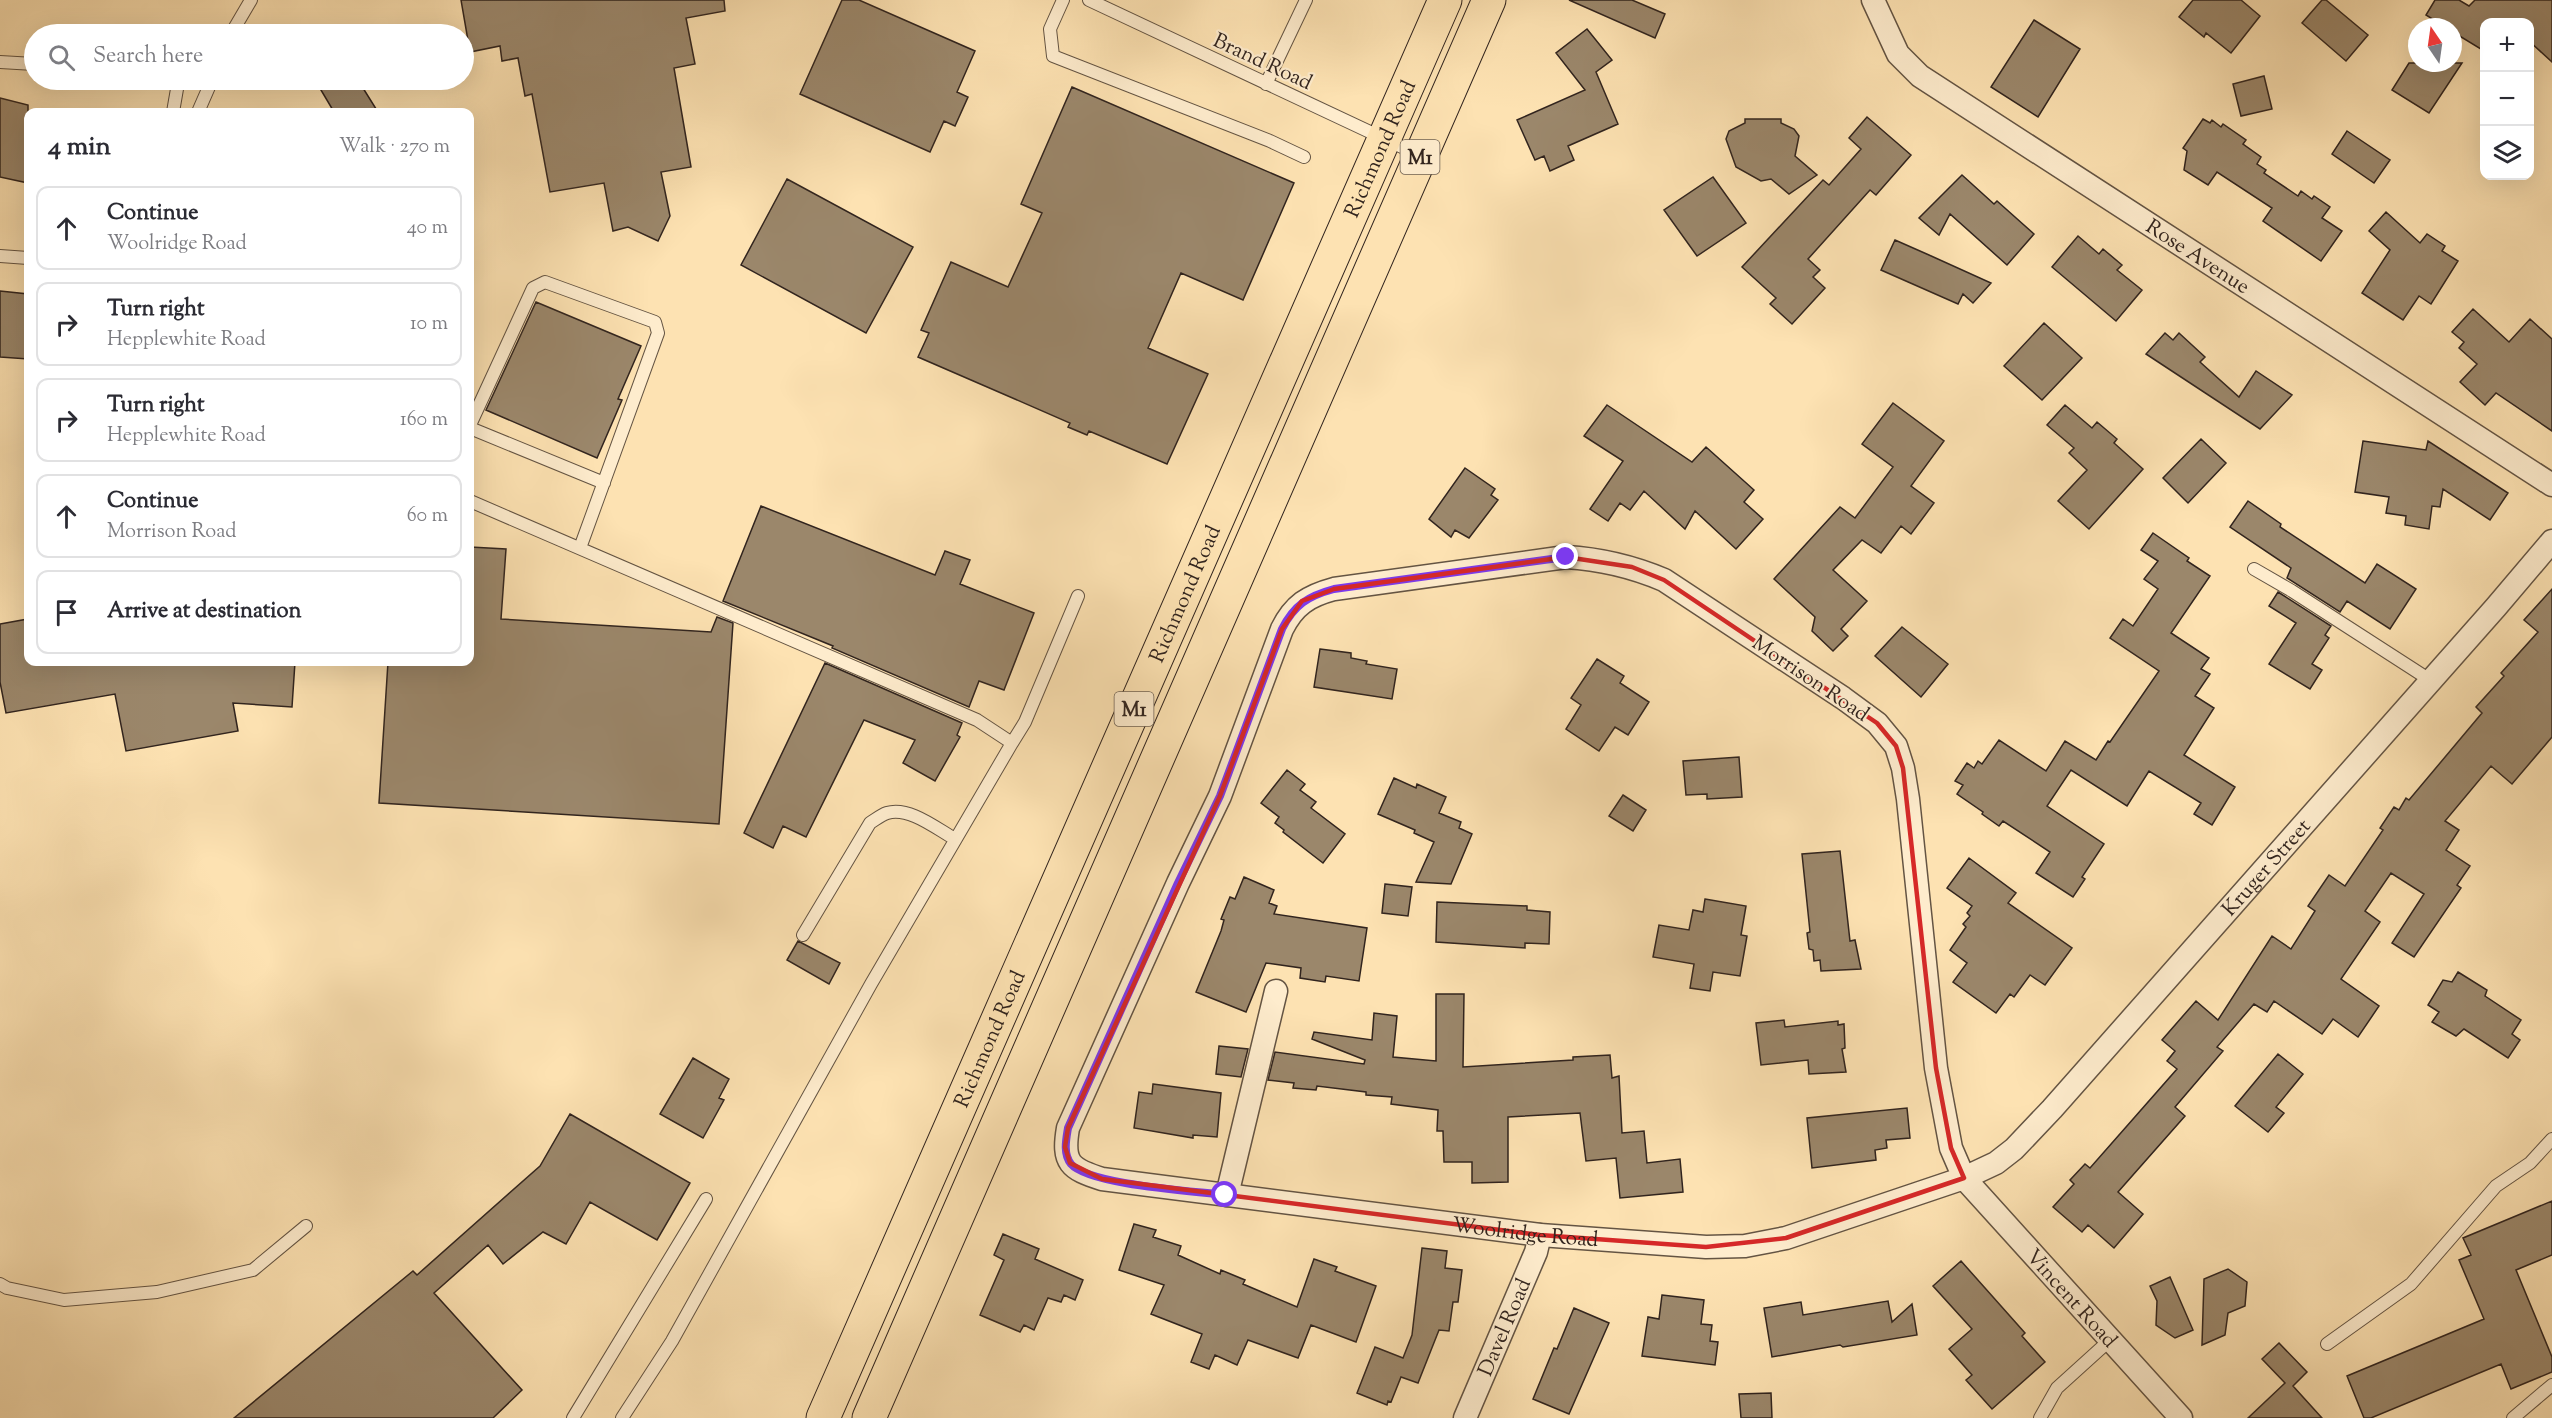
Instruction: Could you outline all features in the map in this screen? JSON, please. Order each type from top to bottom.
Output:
[{"type":"highway","name":"Richmond Road","points":[[822,1418],[1445,0]]},
{"type":"highway","name":"Richmond Road","points":[[869,1418],[1489,0]]},
{"type":"street","name":"Rose Avenue","points":[[1873,0],[1898,54],[1920,76],[2552,486]]},
{"type":"street","name":"Kruger Street","points":[[1964,1178],[1996,1163],[2014,1149],[2052,1109],[2496,608],[2552,541]]},
{"type":"street","name":"Morrison Road","points":[[1081,1172],[1070,1163],[1065,1147],[1068,1128],[1178,883],[1220,796],[1290,613],[1302,601],[1334,589],[1566,557],[1598,559],[1632,567],[1664,580],[1843,698],[1877,723],[1896,746],[1903,768],[1938,1079],[1951,1148],[1964,1178]]},
{"type":"street","points":[[1227,1195],[1276,991]]},
{"type":"street","name":"Woolridge Road","points":[[1081,1172],[1102,1179],[1540,1235],[1706,1247],[1745,1246],[1786,1238],[1964,1178]]},
{"type":"street","name":"Vincent Road","points":[[1964,1178],[2181,1418]]},
{"type":"street","name":"Davel Road","points":[[1465,1418],[1536,1252],[1540,1235]]},
{"type":"lane","points":[[237,24],[251,0]]},
{"type":"lane","points":[[1063,0],[1050,29],[1053,56],[1270,141],[1304,157]]},
{"type":"lane","name":"Brand Road","points":[[1089,0],[1421,156]]},
{"type":"lane","points":[[1266,84],[1306,0]]},
{"type":"lane","points":[[0,62],[24,63]]},
{"type":"lane","points":[[174,108],[177,90]]},
{"type":"lane","points":[[200,108],[208,90]]},
{"type":"lane","points":[[0,256],[24,258]]},
{"type":"lane","points":[[474,417],[533,288],[539,284],[545,282],[655,322],[658,333],[580,548]]},
{"type":"lane","points":[[474,428],[604,483]]},
{"type":"lane","points":[[474,503],[977,720],[1012,743]]},
{"type":"lane","points":[[2254,569],[2430,680]]},
{"type":"lane","points":[[622,1418],[672,1341],[871,984],[1025,722],[1078,596]]},
{"type":"lane","points":[[804,935],[870,823],[887,813],[897,812],[914,816],[955,839]]},
{"type":"lane","points":[[2327,1344],[2411,1284],[2496,1186],[2530,1163],[2552,1139]]},
{"type":"lane","points":[[573,1418],[706,1199]]},
{"type":"lane","points":[[0,1284],[7,1288],[64,1300],[157,1292],[253,1270],[306,1226]]},
{"type":"lane","points":[[2040,1418],[2057,1388],[2110,1340]]},
{"type":"lane","points":[[2513,1418],[2552,1385]]},
{"type":"highlighted area","points":[[1566,557],[1632,567],[1664,580],[1877,723],[1896,746],[1903,768],[1936,1068],[1951,1148],[1964,1178],[1786,1238],[1706,1247],[1540,1235],[1102,1179],[1070,1163],[1065,1147],[1068,1128],[1220,796],[1282,629],[1302,601],[1334,589]]},
{"type":"building","points":[[461,0],[724,0],[725,11],[686,18],[695,64],[674,68],[691,167],[661,172],[670,216],[658,241],[628,227],[613,231],[604,183],[550,192],[532,94],[525,96],[518,58],[502,61],[500,46],[474,51],[474,24],[465,24]]},
{"type":"building","points":[[842,0],[859,0],[975,51],[957,92],[968,97],[955,126],[944,121],[930,152],[800,94]]},
{"type":"building","points":[[1569,0],[1632,0],[1665,14],[1655,38]]},
{"type":"building","points":[[2193,0],[2241,0],[2260,16],[2231,53],[2206,33],[2204,37],[2179,17]]},
{"type":"building","points":[[2322,0],[2326,0],[2368,35],[2346,61],[2302,23]]},
{"type":"building","points":[[2435,0],[2459,0],[2469,6],[2475,0],[2552,0],[2552,62],[2534,46],[2534,18],[2480,18],[2480,49],[2462,38],[2462,18],[2431,18],[2426,15]]},
{"type":"building","points":[[2034,20],[2080,49],[2038,117],[1991,87]]},
{"type":"building","points":[[1587,29],[1612,60],[1596,72],[1618,124],[1568,146],[1574,160],[1550,171],[1544,156],[1535,160],[1517,120],[1585,90],[1556,53]]},
{"type":"building","points":[[2408,65],[2408,72],[2456,72],[2429,113],[2392,90]]},
{"type":"building","points":[[2264,76],[2272,109],[2241,116],[2233,84]]},
{"type":"building","points":[[1072,87],[1294,183],[1243,300],[1181,273],[1148,348],[1208,374],[1167,464],[1089,431],[1087,435],[1068,427],[1070,423],[918,357],[929,333],[921,330],[951,262],[1008,287],[1042,213],[1021,204]]},
{"type":"building","points":[[321,90],[364,90],[376,108],[332,108]]},
{"type":"building","points":[[0,98],[28,105],[28,108],[24,108],[24,182],[0,177]]},
{"type":"building","points":[[1867,117],[1911,155],[1876,195],[1870,190],[1808,259],[1820,270],[1813,277],[1825,288],[1792,324],[1770,304],[1776,298],[1742,267],[1823,180],[1829,185],[1861,149],[1849,138]]},
{"type":"building","points":[[1745,119],[1781,119],[1781,123],[1794,129],[1799,136],[1795,156],[1817,175],[1789,194],[1771,179],[1761,181],[1736,167],[1726,139],[1729,131],[1745,123]]},
{"type":"building","points":[[2203,119],[2210,123],[2212,120],[2221,127],[2223,124],[2246,140],[2243,144],[2261,157],[2257,164],[2266,170],[2264,173],[2298,196],[2301,191],[2312,199],[2314,196],[2330,207],[2322,218],[2342,231],[2321,261],[2263,221],[2272,208],[2217,172],[2208,185],[2184,170],[2187,151],[2183,148]]},
{"type":"building","points":[[2347,131],[2390,160],[2374,183],[2332,154]]},
{"type":"building","points":[[1962,175],[1994,204],[1997,201],[2034,234],[2007,265],[1950,214],[1939,235],[1919,218]]},
{"type":"building","points":[[1713,177],[1746,223],[1697,256],[1664,210]]},
{"type":"building","points":[[787,179],[913,247],[866,333],[741,265]]},
{"type":"building","points":[[2386,212],[2420,243],[2427,234],[2445,246],[2442,251],[2458,261],[2431,304],[2419,296],[2403,320],[2362,293],[2390,250],[2369,231]]},
{"type":"building","points":[[2078,236],[2099,254],[2103,249],[2122,265],[2117,270],[2142,290],[2116,321],[2052,267]]},
{"type":"building","points":[[1895,240],[1991,283],[1973,303],[1963,294],[1958,304],[1881,270]]},
{"type":"building","points":[[0,291],[24,294],[24,359],[0,357]]},
{"type":"building","points":[[536,302],[641,346],[618,399],[622,400],[597,458],[486,410]]},
{"type":"building","points":[[2473,309],[2509,342],[2530,319],[2552,339],[2552,431],[2496,393],[2485,405],[2460,382],[2477,364],[2459,348],[2464,342],[2452,332]]},
{"type":"building","points":[[2044,323],[2082,358],[2042,400],[2004,366]]},
{"type":"building","points":[[2165,333],[2173,340],[2179,333],[2205,357],[2200,362],[2239,397],[2256,371],[2292,395],[2260,429],[2146,354]]},
{"type":"building","points":[[1893,403],[1944,441],[1911,486],[1934,503],[1911,534],[1901,526],[1881,553],[1862,540],[1833,570],[1867,601],[1841,629],[1848,636],[1833,651],[1812,631],[1815,617],[1774,579],[1840,507],[1855,518],[1893,467],[1862,444]]},
{"type":"building","points":[[1607,405],[1692,462],[1706,447],[1754,490],[1744,502],[1763,519],[1736,549],[1695,511],[1685,529],[1644,491],[1630,510],[1620,503],[1608,521],[1590,509],[1623,461],[1584,436]]},
{"type":"building","points":[[2065,405],[2092,428],[2097,422],[2117,439],[2114,443],[2143,469],[2089,529],[2058,501],[2087,470],[2069,453],[2074,448],[2047,425]]},
{"type":"building","points":[[2201,439],[2226,463],[2188,503],[2163,478]]},
{"type":"building","points":[[2363,441],[2426,450],[2428,441],[2508,493],[2490,520],[2443,489],[2440,507],[2432,506],[2429,529],[2405,525],[2406,516],[2386,513],[2389,497],[2355,492]]},
{"type":"building","points":[[1465,468],[1495,489],[1491,495],[1498,500],[1469,538],[1455,530],[1451,537],[1429,519]]},
{"type":"building","points":[[2248,501],[2281,524],[2280,527],[2365,583],[2377,564],[2416,589],[2390,629],[2347,601],[2340,612],[2287,578],[2291,568],[2230,527]]},
{"type":"building","points":[[761,506],[935,575],[945,551],[970,560],[960,584],[1034,613],[1004,690],[979,681],[969,707],[832,648],[833,646],[723,601]]},
{"type":"building","points":[[2153,533],[2189,558],[2187,561],[2210,576],[2171,633],[2209,658],[2201,669],[2210,674],[2195,696],[2214,708],[2184,755],[2235,787],[2212,825],[2194,814],[2201,803],[2149,771],[2127,806],[2071,770],[2047,806],[2104,844],[2082,877],[2085,879],[2073,897],[2036,873],[2050,852],[2003,821],[1999,826],[1982,814],[1983,812],[1957,794],[1963,785],[1955,781],[1967,763],[1974,768],[1978,761],[1982,764],[1999,740],[2046,771],[2065,741],[2096,760],[2159,671],[2110,638],[2123,619],[2133,626],[2158,589],[2144,579],[2158,561],[2141,550]]},
{"type":"building","points":[[474,547],[506,549],[501,619],[711,632],[717,617],[733,623],[719,824],[379,803],[388,666],[474,666]]},
{"type":"building","points":[[2552,589],[2552,737],[2512,784],[2491,766],[2445,821],[2459,830],[2446,850],[2470,866],[2457,885],[2461,888],[2414,957],[2392,943],[2424,894],[2391,873],[2365,911],[2380,922],[2341,979],[2379,1006],[2358,1037],[2333,1019],[2322,1034],[2274,1001],[2267,1012],[2254,1004],[2217,1047],[2223,1051],[2175,1107],[2185,1116],[2118,1192],[2143,1214],[2114,1248],[2088,1225],[2082,1232],[2053,1207],[2074,1184],[2070,1180],[2085,1164],[2090,1168],[2177,1069],[2167,1061],[2175,1051],[2162,1040],[2196,1001],[2218,1020],[2272,936],[2291,949],[2315,911],[2308,906],[2329,875],[2345,886],[2383,830],[2380,828],[2394,807],[2399,810],[2406,798],[2409,800],[2482,713],[2476,707],[2504,676],[2501,673],[2538,632],[2524,620]]},
{"type":"building","points":[[2278,592],[2331,626],[2325,635],[2329,638],[2312,664],[2322,670],[2310,689],[2269,664],[2296,623],[2269,606]]},
{"type":"building","points":[[24,620],[24,666],[295,666],[292,707],[233,703],[238,731],[126,751],[115,694],[6,713],[0,682],[0,624]]},
{"type":"building","points":[[1902,627],[1948,664],[1921,697],[1875,656]]},
{"type":"building","points":[[1320,649],[1351,653],[1351,658],[1367,661],[1366,664],[1397,669],[1392,699],[1314,687]]},
{"type":"building","points":[[1597,659],[1624,676],[1620,683],[1649,702],[1628,735],[1615,727],[1599,751],[1566,729],[1581,705],[1571,698]]},
{"type":"building","points":[[825,663],[962,723],[957,735],[960,737],[935,781],[903,763],[915,740],[864,720],[806,837],[783,826],[773,848],[744,833]]},
{"type":"building","points":[[1739,757],[1742,797],[1707,799],[1707,794],[1686,795],[1683,761]]},
{"type":"building","points":[[1287,770],[1305,784],[1300,790],[1316,802],[1311,808],[1345,834],[1323,863],[1283,832],[1284,830],[1275,823],[1279,817],[1261,803]]},
{"type":"building","points":[[1394,778],[1416,788],[1417,784],[1446,797],[1439,813],[1461,822],[1459,828],[1472,834],[1451,884],[1416,882],[1434,842],[1414,833],[1415,830],[1378,814]]},
{"type":"building","points":[[1623,795],[1646,810],[1633,831],[1609,816]]},
{"type":"building","points":[[1840,851],[1850,941],[1855,940],[1861,969],[1821,971],[1820,960],[1814,961],[1813,950],[1809,949],[1807,933],[1810,932],[1802,854]]},
{"type":"building","points":[[1969,858],[2016,893],[2008,903],[2072,948],[2045,985],[2030,975],[2014,997],[2010,994],[1996,1013],[1953,982],[1967,963],[1950,950],[1966,927],[1963,924],[1970,916],[1967,913],[1972,906],[1947,888]]},
{"type":"building","points":[[1244,877],[1274,890],[1269,903],[1277,906],[1274,914],[1367,928],[1359,981],[1326,976],[1325,982],[1300,978],[1301,968],[1266,963],[1246,1012],[1196,992],[1221,931],[1224,920],[1221,919],[1230,897],[1235,899]]},
{"type":"building","points":[[1385,884],[1412,887],[1408,916],[1382,913]]},
{"type":"building","points":[[1705,899],[1746,906],[1741,935],[1747,936],[1740,976],[1713,972],[1710,991],[1690,988],[1694,964],[1653,957],[1659,925],[1689,930],[1693,910],[1703,912]]},
{"type":"building","points":[[1437,902],[1527,906],[1527,910],[1550,912],[1549,944],[1525,943],[1525,948],[1436,942]]},
{"type":"building","points":[[798,941],[840,963],[829,984],[787,960]]},
{"type":"building","points":[[2458,972],[2487,990],[2485,996],[2521,1020],[2512,1034],[2520,1040],[2508,1058],[2464,1029],[2456,1036],[2432,1022],[2439,1012],[2428,1005],[2443,980],[2452,982]]},
{"type":"building","points":[[1436,994],[1464,994],[1463,1067],[1573,1060],[1573,1057],[1610,1055],[1612,1078],[1619,1076],[1622,1133],[1644,1131],[1647,1163],[1680,1159],[1683,1192],[1620,1198],[1616,1158],[1586,1161],[1580,1113],[1508,1117],[1508,1182],[1472,1183],[1472,1162],[1444,1162],[1443,1131],[1437,1131],[1438,1110],[1391,1104],[1392,1097],[1366,1095],[1366,1092],[1317,1086],[1316,1090],[1293,1088],[1294,1083],[1268,1080],[1275,1052],[1364,1064],[1365,1060],[1312,1039],[1314,1032],[1372,1040],[1374,1013],[1397,1016],[1393,1057],[1436,1061]]},
{"type":"building","points":[[1784,1020],[1785,1027],[1838,1021],[1838,1025],[1844,1024],[1845,1048],[1842,1049],[1846,1072],[1809,1074],[1808,1060],[1761,1065],[1756,1023]]},
{"type":"building","points":[[1219,1046],[1248,1049],[1241,1077],[1216,1074]]},
{"type":"building","points":[[2278,1054],[2303,1074],[2276,1107],[2284,1113],[2268,1132],[2235,1106]]},
{"type":"building","points":[[693,1058],[729,1079],[719,1098],[724,1100],[703,1138],[660,1114]]},
{"type":"building","points":[[1153,1084],[1221,1093],[1217,1137],[1193,1135],[1193,1138],[1134,1128],[1139,1092],[1152,1094]]},
{"type":"building","points":[[1907,1108],[1910,1138],[1886,1140],[1887,1148],[1875,1150],[1876,1160],[1812,1168],[1807,1118]]},
{"type":"building","points":[[570,1114],[690,1183],[657,1240],[590,1202],[566,1244],[543,1232],[503,1264],[488,1245],[434,1293],[522,1390],[493,1418],[234,1418],[413,1271],[417,1275],[540,1166]]},
{"type":"building","points":[[2552,1201],[2552,1255],[2516,1270],[2552,1357],[2552,1372],[2511,1389],[2501,1364],[2371,1418],[2364,1418],[2347,1376],[2484,1319],[2459,1260],[2471,1255],[2463,1238]]},
{"type":"building","points":[[1134,1224],[1156,1230],[1153,1237],[1181,1246],[1178,1255],[1220,1274],[1221,1270],[1245,1280],[1243,1284],[1297,1307],[1314,1259],[1337,1267],[1335,1271],[1376,1286],[1356,1342],[1311,1325],[1298,1358],[1248,1340],[1237,1365],[1215,1355],[1209,1369],[1191,1362],[1202,1334],[1151,1314],[1164,1285],[1119,1270]]},
{"type":"building","points":[[1003,1234],[1039,1249],[1035,1259],[1083,1280],[1075,1300],[1064,1295],[1061,1302],[1048,1298],[1034,1330],[1024,1325],[1020,1332],[980,1315],[1004,1260],[994,1255]]},
{"type":"building","points":[[1422,1248],[1447,1251],[1445,1268],[1462,1270],[1458,1302],[1453,1302],[1449,1331],[1439,1330],[1418,1383],[1401,1377],[1391,1402],[1388,1401],[1387,1405],[1357,1393],[1375,1347],[1403,1358],[1412,1335]]},
{"type":"building","points":[[1961,1261],[2025,1333],[2022,1336],[2045,1362],[1992,1409],[1966,1380],[1972,1375],[1949,1349],[1972,1329],[1933,1286]]},
{"type":"building","points":[[2228,1269],[2247,1282],[2245,1306],[2228,1313],[2225,1335],[2202,1345],[2204,1279]]},
{"type":"building","points":[[2170,1277],[2193,1330],[2175,1338],[2156,1325],[2157,1301],[2150,1286]]},
{"type":"building","points":[[1662,1295],[1704,1300],[1701,1324],[1712,1325],[1710,1341],[1718,1342],[1715,1365],[1642,1356],[1648,1317],[1659,1319]]},
{"type":"building","points":[[1888,1301],[1892,1322],[1912,1304],[1917,1335],[1772,1357],[1764,1308],[1801,1302],[1803,1315]]},
{"type":"building","points":[[1574,1308],[1609,1323],[1569,1414],[1533,1399],[1554,1348],[1557,1349]]},
{"type":"building","points":[[2279,1343],[2307,1372],[2293,1386],[2322,1418],[2248,1418],[2285,1383],[2262,1359]]},
{"type":"building","points":[[1771,1393],[1772,1418],[1741,1418],[1739,1394]]},
{"type":"route","points":[[1225,1195],[1102,1179],[1081,1172],[1070,1163],[1065,1147],[1068,1128],[1178,883],[1220,796],[1290,613],[1302,601],[1334,589],[1566,557]]}]
